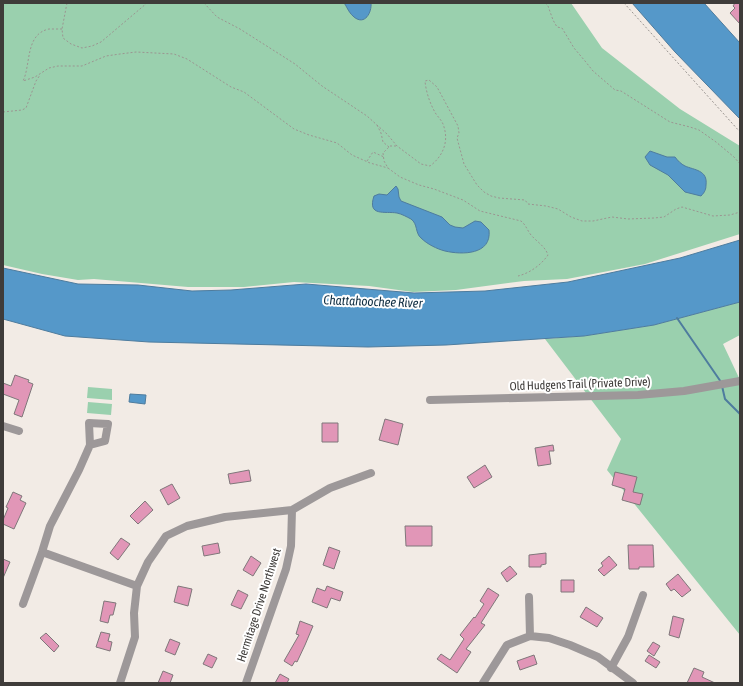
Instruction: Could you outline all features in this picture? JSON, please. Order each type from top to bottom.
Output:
[{"type":"street","name":"Old Hudgens Trail (Private Drive)","points":[[430,400],[638,395],[728,384],[740,381]]},
{"type":"street","points":[[3,426],[19,431]]},
{"type":"street","points":[[24,604],[50,526],[79,470],[90,445]]},
{"type":"street","points":[[120,683],[135,637],[134,612],[137,586],[148,562],[166,536],[187,526],[225,517],[292,510],[330,488],[371,473]]},
{"type":"street","name":"Hermitage Drive Northwest","points":[[246,683],[286,569],[291,546],[292,510]]},
{"type":"street","points":[[42,552],[137,586]]},
{"type":"street","points":[[611,668],[628,637],[643,595]]},
{"type":"street","points":[[529,597],[530,636]]},
{"type":"street","points":[[483,683],[507,644],[530,636],[548,638],[570,645],[598,657],[633,683]]},
{"type":"path","points":[[66,3],[62,29],[63,38],[71,44],[82,48],[101,42],[147,3]]},
{"type":"path","points":[[204,3],[217,17],[240,29],[294,64],[322,86],[367,116],[377,124],[397,146],[421,164],[430,166],[442,154],[445,129],[427,93],[425,81],[429,80],[436,87],[455,119],[459,133],[457,138],[464,164],[484,192],[491,196],[525,200],[528,204],[558,209],[571,217],[593,221],[612,217],[628,219],[664,217],[682,207],[713,216],[730,215],[740,212]]},
{"type":"path","points":[[545,3],[548,6],[553,20],[557,26],[562,28],[574,48],[593,71],[615,90],[621,91],[670,122],[699,130],[716,142],[740,164]]},
{"type":"path","points":[[624,3],[740,132]]},
{"type":"path","points":[[62,29],[50,29],[44,31],[33,42],[23,81],[28,80],[49,68],[58,66],[82,66],[106,56],[120,54],[136,52],[174,54],[187,59],[231,87],[244,92],[294,129],[337,143],[352,155],[388,168],[400,177],[419,185],[463,200],[480,212],[521,221],[546,249],[548,255],[534,269],[518,276]]},
{"type":"path","points":[[3,112],[22,110],[26,108],[40,74]]},
{"type":"path","points":[[377,124],[382,133],[383,142],[389,147]]},
{"type":"path","points":[[388,168],[384,161],[383,153],[389,147],[397,146]]},
{"type":"path","points":[[366,161],[368,156],[373,152],[384,157]]},
{"type":"green space","points":[[3,3],[571,3],[602,48],[680,109],[740,146],[740,234],[645,264],[567,279],[524,281],[456,290],[413,292],[369,286],[294,282],[244,287],[188,287],[94,279],[78,280],[3,265]]},
{"type":"green space","points":[[740,302],[740,335],[723,344],[740,380],[740,635],[607,470],[621,439],[545,339],[584,336],[654,325]]},
{"type":"green space","points":[[88,387],[112,389],[112,400],[87,398]]},
{"type":"green space","points":[[88,402],[112,404],[111,415],[87,413]]},
{"type":"water","points":[[343,3],[371,3],[371,7],[367,17],[361,20],[354,17]]},
{"type":"water","points":[[632,3],[704,3],[740,43],[740,119],[675,52]]},
{"type":"water","points":[[650,151],[667,157],[675,157],[684,165],[703,173],[706,180],[706,185],[702,195],[685,192],[668,175],[650,165],[645,157]]},
{"type":"water","points":[[396,186],[401,201],[442,217],[450,225],[463,228],[475,221],[481,222],[489,230],[489,238],[486,244],[481,249],[467,253],[452,252],[435,248],[419,236],[415,223],[411,219],[399,213],[378,212],[375,210],[372,203],[374,196],[379,194],[387,195]]},
{"type":"water","name":"Chattahoochee River","points":[[740,240],[740,302],[654,325],[584,336],[446,345],[368,347],[149,342],[65,336],[3,319],[3,268],[78,284],[138,285],[192,291],[231,290],[306,284],[414,293],[485,291],[568,282],[680,258]]},
{"type":"water","points":[[130,394],[146,395],[145,404],[129,402]]},
{"type":"building","points":[[735,3],[740,3],[740,24],[730,13],[735,8],[733,6]]},
{"type":"building","points":[[15,375],[29,380],[28,382],[33,384],[22,417],[14,414],[19,400],[3,394],[3,383],[11,386]]},
{"type":"building","points":[[385,419],[403,424],[398,445],[379,440]]},
{"type":"building","points":[[322,423],[338,423],[338,442],[322,442]]},
{"type":"building","points":[[553,445],[554,451],[549,451],[551,464],[538,466],[535,448]]},
{"type":"building","points":[[485,465],[492,477],[474,488],[467,477]]},
{"type":"building","points":[[249,470],[251,481],[230,484],[228,474]]},
{"type":"building","points":[[615,472],[637,477],[633,492],[643,494],[640,505],[622,500],[625,489],[612,485]]},
{"type":"building","points":[[172,484],[180,498],[168,505],[160,490]]},
{"type":"building","points":[[13,492],[22,496],[20,500],[26,503],[14,529],[3,524],[8,508],[6,507]]},
{"type":"building","points":[[145,501],[153,510],[138,524],[130,516]]},
{"type":"building","points":[[405,526],[432,526],[432,546],[406,546]]},
{"type":"building","points":[[121,538],[130,544],[118,560],[110,553]]},
{"type":"building","points":[[218,543],[220,553],[204,556],[202,546]]},
{"type":"building","points":[[628,545],[653,545],[654,567],[629,569]]},
{"type":"building","points":[[329,547],[340,551],[334,569],[323,565]]},
{"type":"building","points":[[546,553],[546,564],[541,565],[541,567],[529,567],[529,555]]},
{"type":"building","points":[[251,556],[261,563],[253,576],[243,570]]},
{"type":"building","points":[[609,556],[617,565],[604,576],[598,570],[603,566],[601,563]]},
{"type":"building","points":[[3,559],[10,562],[3,578]]},
{"type":"building","points":[[510,566],[517,574],[507,582],[501,573]]},
{"type":"building","points":[[678,574],[691,590],[682,597],[674,589],[671,591],[666,584]]},
{"type":"building","points":[[561,580],[574,580],[574,592],[561,592]]},
{"type":"building","points":[[178,586],[192,589],[188,606],[174,602]]},
{"type":"building","points":[[327,586],[343,592],[340,601],[331,598],[327,608],[312,602],[317,588],[325,591]]},
{"type":"building","points":[[488,588],[499,595],[481,623],[485,625],[466,649],[471,652],[457,673],[437,659],[441,654],[450,660],[464,639],[460,635],[474,617],[475,618],[484,604],[480,601]]},
{"type":"building","points":[[238,590],[248,595],[241,609],[231,605]]},
{"type":"building","points":[[104,601],[116,603],[113,615],[110,615],[108,623],[100,621]]},
{"type":"building","points":[[586,607],[603,618],[597,627],[580,617]]},
{"type":"building","points":[[673,616],[684,619],[679,638],[669,635]]},
{"type":"building","points":[[300,621],[313,626],[297,662],[295,661],[292,666],[284,661],[299,635],[296,634]]},
{"type":"building","points":[[101,632],[110,634],[108,641],[112,642],[110,651],[96,647]]},
{"type":"building","points":[[46,633],[59,646],[54,652],[40,638]]},
{"type":"building","points":[[170,639],[180,643],[175,655],[165,651]]},
{"type":"building","points":[[653,642],[660,646],[654,656],[647,651]]},
{"type":"building","points":[[208,654],[217,658],[212,668],[203,664]]},
{"type":"building","points":[[534,655],[537,664],[520,670],[517,661]]},
{"type":"building","points":[[649,655],[660,662],[656,668],[645,661]]},
{"type":"building","points":[[694,668],[704,672],[702,677],[715,683],[687,683]]},
{"type":"building","points":[[163,671],[173,675],[170,683],[158,683]]},
{"type":"building","points":[[280,674],[289,679],[287,683],[275,683]]},
{"type":"waterway","points":[[677,318],[721,382]]},
{"type":"waterway","points":[[722,386],[725,399],[740,414]]}]
